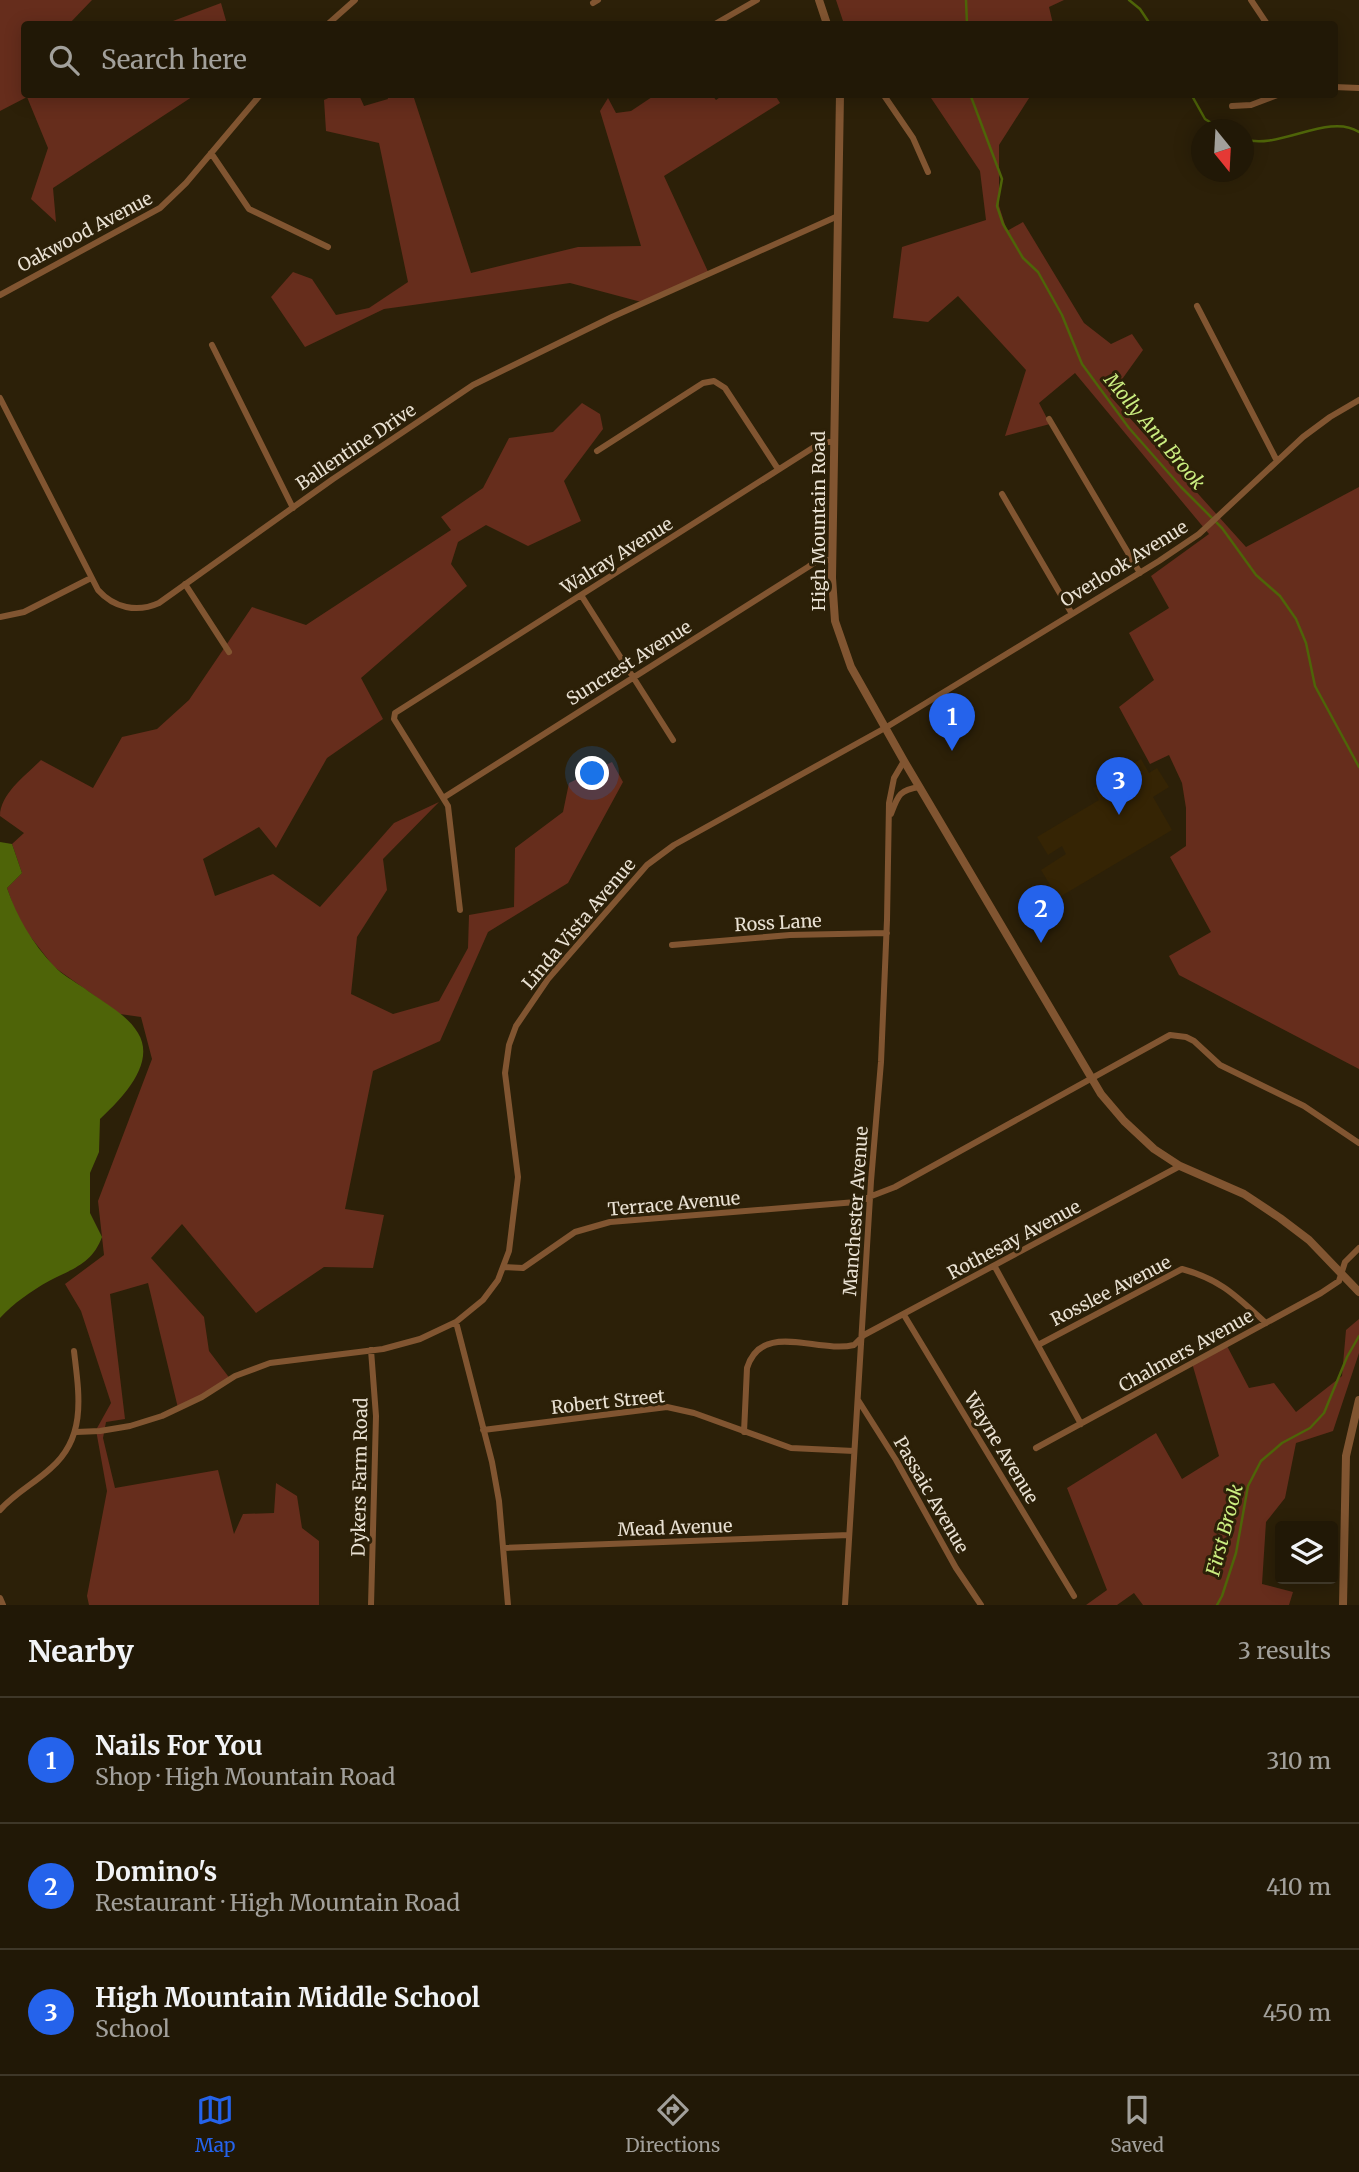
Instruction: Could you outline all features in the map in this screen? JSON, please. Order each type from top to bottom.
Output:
[{"type":"street","points":[[331,21],[355,0]]},
{"type":"street","points":[[720,21],[757,0]]},
{"type":"street","points":[[819,0],[827,21]]},
{"type":"street","points":[[1251,0],[1265,21]]},
{"type":"street","points":[[1338,87],[1359,88]]},
{"type":"street","name":"Oakwood Avenue","points":[[0,295],[155,212],[186,183],[258,98]]},
{"type":"street","name":"High Mountain Road","points":[[840,98],[832,560],[833,606],[845,652],[904,761],[1111,1106],[1137,1135],[1154,1149],[1180,1166],[1244,1194],[1263,1206],[1308,1240],[1359,1292]]},
{"type":"street","points":[[886,98],[913,138],[928,172]]},
{"type":"street","points":[[1232,106],[1251,105],[1269,98]]},
{"type":"street","points":[[211,153],[249,209],[328,247]]},
{"type":"street","name":"Ballentine Drive","points":[[0,398],[91,578],[107,598],[125,608],[151,607],[375,450],[473,385],[612,317],[838,216]]},
{"type":"street","points":[[1197,306],[1277,461]]},
{"type":"street","points":[[212,345],[293,508]]},
{"type":"street","points":[[597,451],[703,383],[714,382],[725,388],[778,470]]},
{"type":"street","name":"Overlook Avenue","points":[[885,728],[1140,573],[1208,525],[1314,428],[1359,400]]},
{"type":"street","points":[[1049,419],[1140,573]]},
{"type":"street","name":"Walray Avenue","points":[[443,798],[394,719],[395,713],[822,442],[834,442]]},
{"type":"street","points":[[1002,494],[1072,614]]},
{"type":"street","name":"Suncrest Avenue","points":[[443,798],[818,560],[832,560]]},
{"type":"street","points":[[0,617],[24,612],[91,578]]},
{"type":"street","points":[[185,584],[229,652]]},
{"type":"street","points":[[581,595],[673,740]]},
{"type":"street","name":"Linda Vista Avenue","points":[[503,1267],[509,1251],[518,1177],[505,1073],[509,1045],[516,1026],[548,979],[656,857],[885,728]]},
{"type":"street","name":"Manchester Avenue","points":[[845,1605],[881,1062],[890,790],[895,773],[904,761]]},
{"type":"street","name":"Manchester Avenue","points":[[889,819],[900,794],[920,786]]},
{"type":"street","points":[[443,798],[448,806],[460,910]]},
{"type":"street","name":"Ross Lane","points":[[672,945],[790,935],[887,933]]},
{"type":"street","name":"Terrace Avenue","points":[[503,1267],[523,1268],[575,1232],[610,1222],[818,1206],[870,1198],[895,1187],[1165,1037],[1178,1035],[1196,1042],[1220,1065],[1304,1106],[1359,1143]]},
{"type":"street","name":"Rothesay Avenue","points":[[744,1432],[747,1368],[760,1347],[777,1342],[848,1347],[854,1345],[904,1315],[1180,1166]]},
{"type":"street","name":"Chalmers Avenue","points":[[1036,1448],[1321,1293],[1339,1281],[1345,1262],[1359,1248]]},
{"type":"street","points":[[76,1432],[130,1426],[162,1416],[202,1397],[235,1376],[270,1363],[371,1350],[420,1339],[456,1322],[483,1300],[498,1280],[503,1267]]},
{"type":"street","points":[[995,1267],[1081,1424]]},
{"type":"street","name":"Rosslee Avenue","points":[[1038,1345],[1182,1269],[1228,1288],[1266,1323]]},
{"type":"street","name":"Wayne Avenue","points":[[904,1315],[1074,1596]]},
{"type":"street","points":[[456,1322],[499,1501],[509,1605]]},
{"type":"street","name":"Dykers Farm Road","points":[[371,1350],[376,1416],[371,1605]]},
{"type":"street","points":[[0,1510],[63,1457],[72,1444],[76,1432],[79,1395],[74,1352]]},
{"type":"street","name":"Passaic Avenue","points":[[857,1398],[896,1460],[956,1568],[981,1605]]},
{"type":"street","points":[[1343,1605],[1346,1456],[1359,1400]]},
{"type":"street","name":"Robert Street","points":[[484,1430],[667,1407],[694,1413],[791,1448],[805,1451],[854,1451]]},
{"type":"street","name":"Mead Avenue","points":[[503,1548],[849,1535]]},
{"type":"street","points":[[0,1598],[3,1605]]},
{"type":"shaded area","points":[[0,0],[92,0],[72,21],[21,21],[21,98],[25,98],[0,111]]},
{"type":"shaded area","points":[[836,0],[1064,0],[1049,7],[1052,21],[843,21]]},
{"type":"shaded area","points":[[221,3],[226,21],[173,21]]},
{"type":"shaded area","points":[[27,98],[190,98],[53,188],[56,222],[31,199],[48,148]]},
{"type":"shaded area","points":[[360,98],[364,106],[388,98],[414,98],[471,273],[578,247],[641,246],[600,111],[608,98],[616,113],[631,111],[650,98],[777,98],[780,103],[664,176],[710,276],[645,303],[570,283],[384,309],[305,347],[271,297],[293,272],[312,279],[336,315],[369,308],[408,282],[379,143],[326,131],[324,100]]},
{"type":"shaded area","points":[[931,98],[1029,98],[999,145],[999,206],[1007,231],[1023,222],[1084,323],[1111,344],[1132,334],[1143,350],[1110,396],[1246,547],[1359,487],[1359,1069],[1179,975],[1169,956],[1211,932],[1170,857],[1186,846],[1186,808],[1182,783],[1169,755],[1150,764],[1119,707],[1154,680],[1129,633],[1169,608],[1151,576],[1209,534],[1075,373],[1039,403],[1050,424],[1005,436],[1026,370],[958,296],[928,322],[893,318],[902,247],[986,220],[980,171]]},
{"type":"shaded area","points":[[582,403],[600,414],[603,429],[564,481],[581,521],[528,546],[486,525],[458,542],[451,564],[467,586],[361,678],[383,719],[327,758],[276,848],[259,827],[203,859],[215,896],[273,874],[320,907],[394,823],[439,802],[383,859],[387,890],[357,937],[351,994],[393,1014],[439,1001],[468,948],[469,915],[514,907],[515,848],[563,812],[569,783],[612,762],[623,782],[568,883],[488,932],[440,1041],[373,1071],[345,1209],[384,1215],[373,1268],[324,1267],[256,1313],[182,1224],[151,1258],[204,1317],[209,1351],[231,1380],[178,1408],[148,1283],[110,1294],[125,1419],[106,1422],[103,1438],[115,1488],[218,1470],[234,1534],[243,1514],[274,1513],[276,1483],[297,1496],[302,1528],[319,1541],[319,1605],[89,1605],[87,1596],[107,1491],[96,1430],[111,1403],[81,1311],[65,1284],[104,1255],[98,1201],[152,1059],[141,1017],[120,1014],[54,967],[19,922],[7,888],[22,873],[12,844],[24,833],[0,816],[4,800],[15,785],[41,760],[93,788],[122,737],[157,729],[189,700],[252,607],[306,625],[451,530],[441,517],[483,488],[509,438],[553,432]]},
{"type":"shaded area","points":[[1141,759],[1149,773],[1157,768],[1169,787],[1153,797],[1172,830],[1058,898],[1041,870],[1066,854],[1062,846],[1048,855],[1037,837],[1099,800],[1093,788]]},
{"type":"shaded area","points":[[0,842],[12,844],[22,873],[7,888],[32,939],[61,972],[113,1008],[133,1026],[143,1045],[143,1057],[140,1069],[126,1092],[100,1119],[99,1152],[90,1173],[90,1213],[102,1237],[98,1246],[87,1260],[29,1293],[0,1318]]},
{"type":"shaded area","points":[[1359,1319],[1359,1353],[1333,1431],[1296,1443],[1285,1498],[1266,1522],[1262,1584],[1293,1592],[1289,1605],[1143,1605],[1134,1593],[1117,1605],[1086,1605],[1107,1590],[1067,1488],[1156,1433],[1182,1479],[1219,1456],[1192,1363],[1227,1346],[1249,1388],[1274,1383],[1296,1412],[1342,1376],[1346,1330]]},
{"type":"waterway","name":"Molly Ann Brook","points":[[966,0],[967,21]]},
{"type":"waterway","points":[[1129,0],[1140,9],[1148,21]]},
{"type":"waterway","name":"Molly Ann Brook","points":[[972,98],[1002,179],[997,206],[1003,224],[1023,258],[1038,272],[1062,315],[1082,364],[1129,428],[1181,487],[1222,528],[1256,575],[1280,596],[1296,619],[1306,643],[1315,686],[1359,767]]},
{"type":"waterway","points":[[1193,98],[1205,119]]},
{"type":"waterway","points":[[1254,141],[1272,140],[1333,126],[1347,127],[1359,132]]},
{"type":"waterway","name":"First Brook","points":[[1217,1605],[1236,1553],[1248,1486],[1261,1461],[1282,1443],[1310,1428],[1324,1413],[1347,1357],[1359,1336]]},
{"type":"place","name":"Nails For You","points":[[952,751]]},
{"type":"place","name":"High Mountain Middle School","points":[[1119,815]]},
{"type":"place","name":"Domino's","points":[[1041,943]]}]
